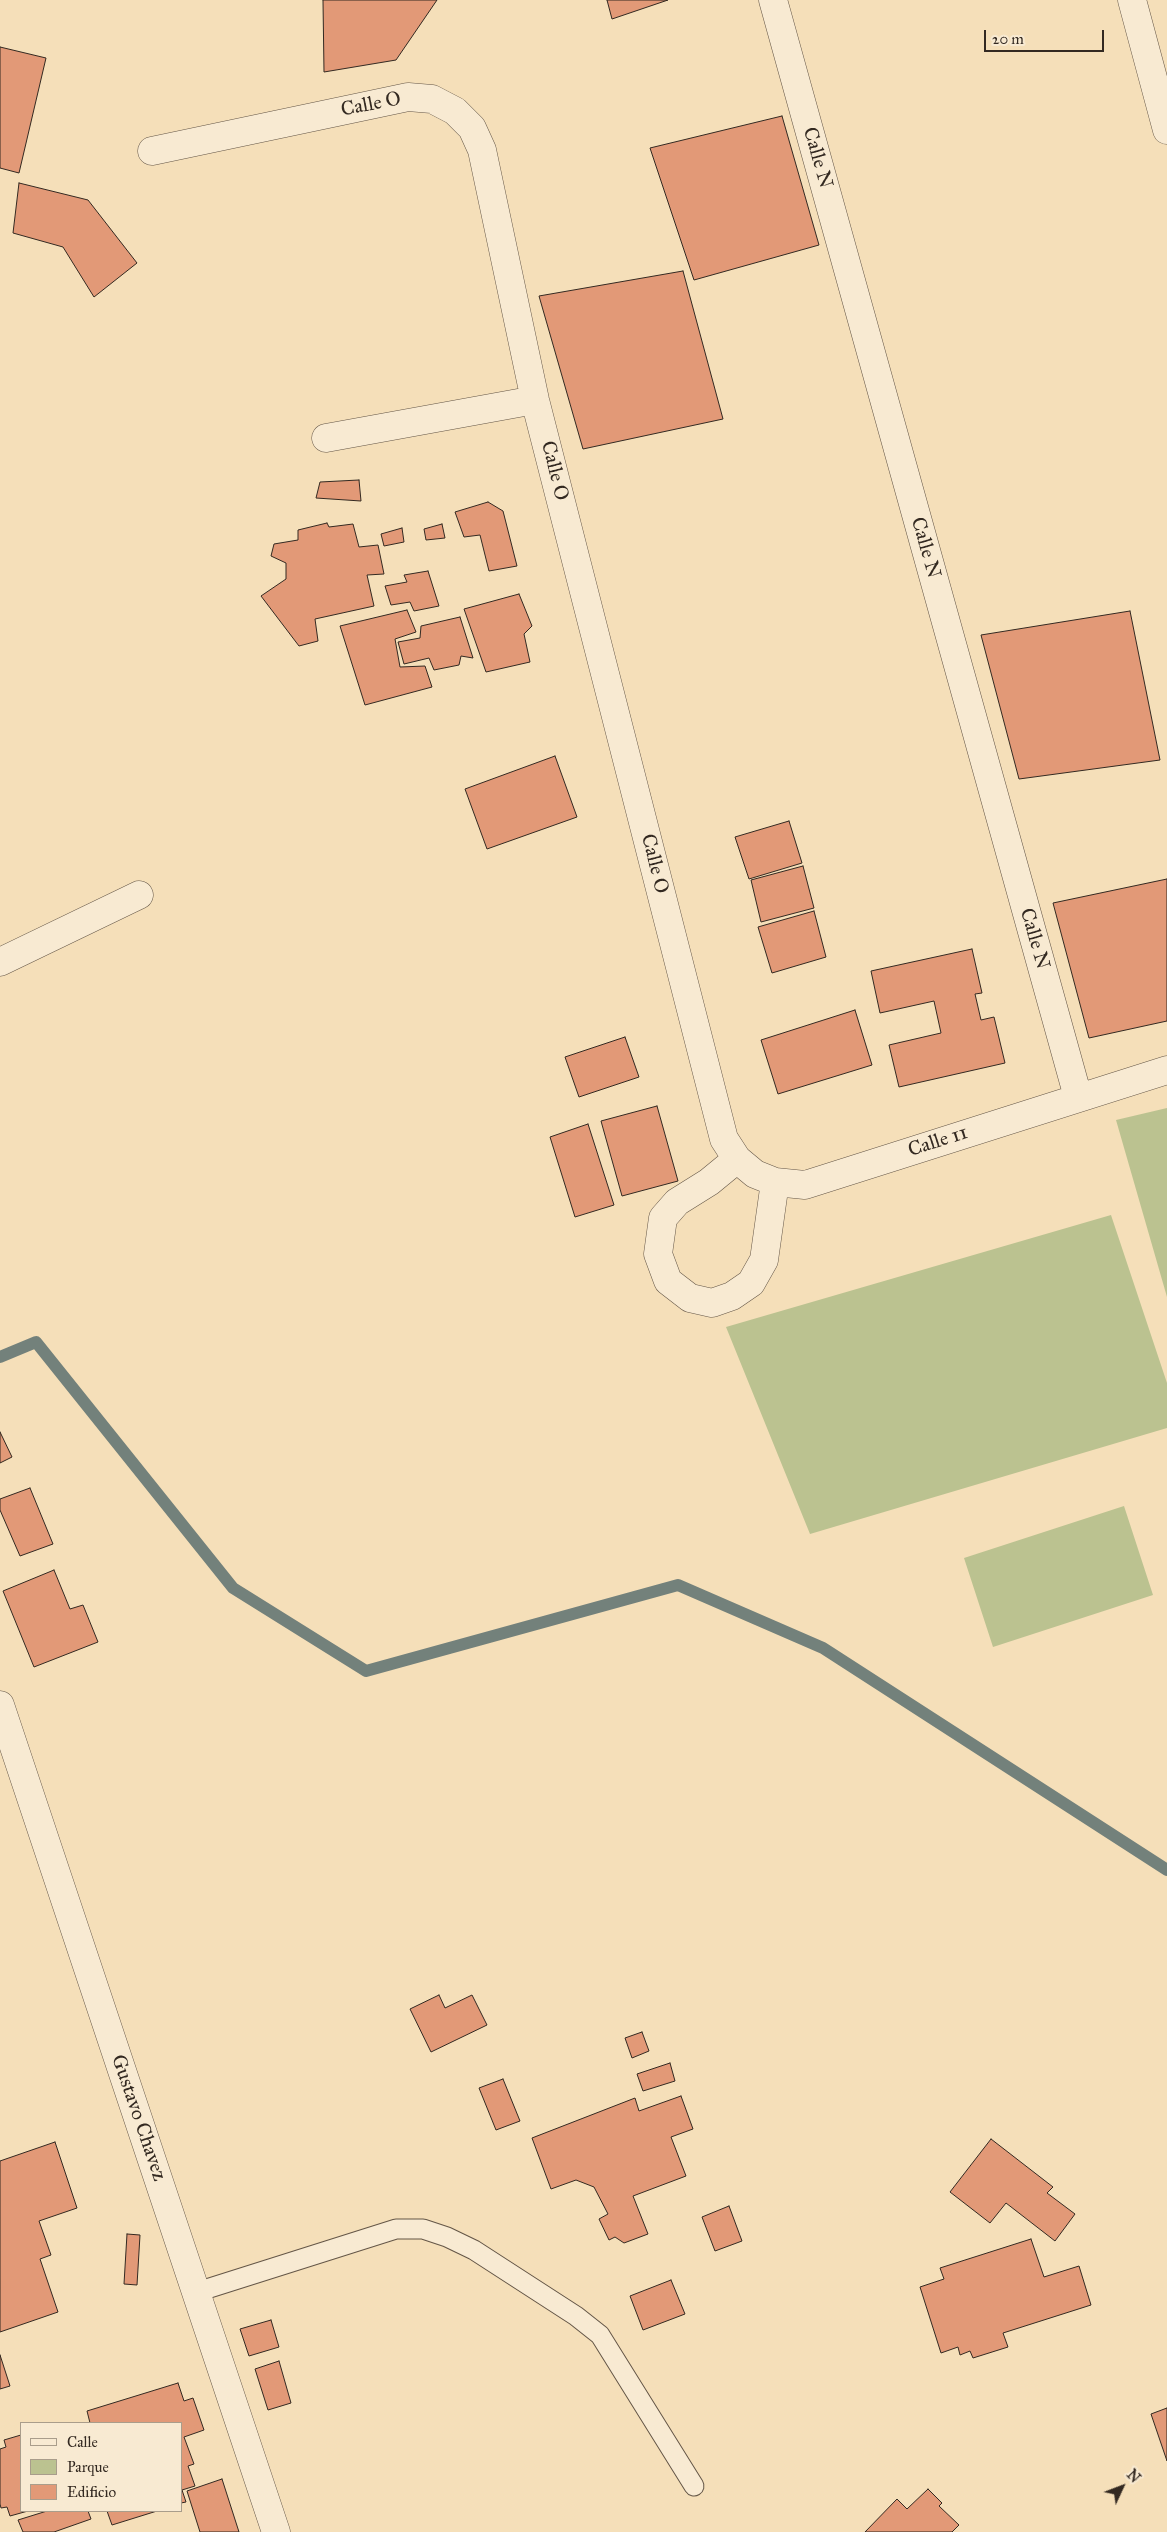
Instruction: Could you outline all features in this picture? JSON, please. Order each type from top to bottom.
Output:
[{"type":"street","name":"Calle N","points":[[773,0],[1078,1097]]},
{"type":"street","points":[[1132,0],[1167,130]]},
{"type":"street","name":"Calle O","points":[[152,151],[408,97],[432,99],[455,110],[472,128],[482,150],[536,400],[730,1149]]},
{"type":"street","points":[[326,438],[536,400]]},
{"type":"street","points":[[0,962],[139,895]]},
{"type":"street","name":"Calle 11","points":[[730,1149],[755,1174],[775,1182],[805,1185],[1167,1070]]},
{"type":"street","points":[[730,1149],[709,1182],[677,1202],[664,1218],[658,1254],[668,1281],[690,1298],[712,1303],[732,1296],[751,1283],[764,1260],[775,1182]]},
{"type":"street","name":"Gustavo Chavez","points":[[0,1705],[276,2532]]},
{"type":"lane","points":[[197,2292],[396,2229],[423,2229],[446,2237],[474,2250],[576,2316],[600,2335],[694,2486]]},
{"type":"green space","points":[[1167,1108],[1167,1297],[1116,1120]]},
{"type":"green space","points":[[1111,1215],[1167,1383],[1167,1428],[810,1534],[726,1327]]},
{"type":"green space","points":[[1124,1506],[1153,1595],[993,1647],[964,1558]]},
{"type":"building","points":[[323,0],[437,0],[396,60],[324,72]]},
{"type":"building","points":[[607,0],[668,0],[612,19]]},
{"type":"building","points":[[0,47],[46,58],[19,173],[0,168]]},
{"type":"building","points":[[782,116],[819,245],[694,280],[650,148]]},
{"type":"building","points":[[19,183],[88,200],[137,263],[94,297],[63,247],[13,233]]},
{"type":"building","points":[[683,271],[723,419],[583,449],[539,296]]},
{"type":"building","points":[[359,480],[361,501],[316,498],[320,482]]},
{"type":"building","points":[[488,502],[503,511],[517,566],[489,571],[480,535],[464,537],[455,512]]},
{"type":"building","points":[[327,523],[329,527],[353,524],[359,547],[378,545],[384,574],[367,575],[374,606],[315,619],[318,641],[299,646],[261,596],[286,579],[286,563],[271,556],[274,544],[298,540],[298,530]]},
{"type":"building","points":[[442,524],[445,538],[426,540],[424,529]]},
{"type":"building","points":[[402,528],[404,542],[384,546],[381,534]]},
{"type":"building","points":[[428,571],[439,606],[414,611],[410,602],[391,605],[385,586],[407,582],[404,575]]},
{"type":"building","points":[[519,594],[532,626],[524,634],[530,662],[486,672],[464,609]]},
{"type":"building","points":[[407,610],[416,632],[395,639],[400,667],[425,666],[432,687],[365,705],[340,626]]},
{"type":"building","points":[[1130,611],[1160,760],[1019,779],[981,635]]},
{"type":"building","points":[[460,617],[473,658],[461,656],[459,665],[434,670],[429,658],[404,664],[398,642],[420,638],[421,626]]},
{"type":"building","points":[[555,756],[577,817],[487,849],[465,789]]},
{"type":"building","points":[[789,821],[802,863],[749,879],[735,837]]},
{"type":"building","points":[[803,866],[814,908],[761,922],[751,880]]},
{"type":"building","points":[[1167,879],[1167,1021],[1089,1038],[1053,903]]},
{"type":"building","points":[[814,911],[826,957],[772,973],[758,927]]},
{"type":"building","points":[[972,949],[982,993],[975,994],[981,1020],[994,1017],[1005,1063],[899,1087],[889,1045],[941,1033],[934,1001],[880,1013],[871,971]]},
{"type":"building","points":[[855,1010],[872,1065],[778,1094],[761,1040]]},
{"type":"building","points":[[625,1037],[639,1077],[579,1097],[565,1057]]},
{"type":"building","points":[[657,1106],[678,1181],[622,1196],[601,1121]]},
{"type":"building","points":[[588,1124],[614,1205],[575,1217],[550,1137]]},
{"type":"building","points":[[0,1432],[12,1457],[0,1463]]},
{"type":"building","points":[[30,1488],[53,1544],[20,1556],[0,1510],[0,1499]]},
{"type":"building","points":[[54,1570],[70,1609],[83,1605],[98,1642],[34,1667],[3,1591]]},
{"type":"building","points":[[439,1995],[445,2008],[472,1995],[487,2025],[431,2052],[410,2009]]},
{"type":"building","points":[[642,2032],[649,2051],[632,2058],[625,2038]]},
{"type":"building","points":[[670,2063],[675,2081],[643,2091],[637,2074]]},
{"type":"building","points":[[503,2079],[520,2121],[496,2130],[479,2088]]},
{"type":"building","points":[[681,2096],[693,2129],[671,2137],[686,2176],[633,2196],[648,2234],[624,2243],[615,2237],[609,2240],[599,2219],[608,2214],[594,2187],[576,2180],[551,2189],[532,2138],[635,2098],[639,2111]]},
{"type":"building","points":[[991,2139],[1053,2187],[1047,2193],[1075,2214],[1055,2241],[1006,2203],[990,2223],[950,2192]]},
{"type":"building","points":[[55,2142],[77,2208],[39,2221],[51,2255],[40,2259],[58,2312],[0,2332],[0,2161]]},
{"type":"building","points":[[729,2206],[742,2241],[715,2251],[702,2217]]},
{"type":"building","points":[[127,2234],[140,2235],[137,2285],[124,2284]]},
{"type":"building","points":[[1031,2239],[1044,2277],[1079,2266],[1091,2305],[1003,2333],[1008,2347],[973,2358],[970,2351],[960,2355],[958,2347],[941,2353],[920,2287],[944,2279],[940,2268]]},
{"type":"building","points":[[671,2280],[685,2314],[643,2330],[630,2296]]},
{"type":"building","points":[[271,2320],[279,2347],[249,2356],[240,2329]]},
{"type":"building","points":[[0,2355],[10,2386],[0,2389]]},
{"type":"building","points":[[279,2361],[291,2403],[268,2410],[255,2369]]},
{"type":"building","points":[[178,2383],[184,2401],[193,2398],[204,2430],[184,2437],[194,2464],[188,2466],[195,2486],[182,2490],[182,2422],[90,2422],[87,2411]]},
{"type":"building","points":[[1167,2408],[1167,2461],[1151,2414]]},
{"type":"building","points":[[20,2435],[20,2512],[24,2512],[10,2516],[7,2507],[1,2508],[0,2504],[0,2449],[6,2447],[4,2440]]},
{"type":"building","points":[[222,2479],[239,2532],[200,2532],[187,2491]]},
{"type":"building","points":[[928,2489],[942,2503],[939,2506],[959,2525],[952,2532],[865,2532],[897,2499],[907,2509]]},
{"type":"building","points":[[182,2490],[186,2502],[182,2503]]},
{"type":"building","points":[[44,2512],[88,2512],[91,2519],[54,2532],[23,2532],[18,2520]]},
{"type":"building","points":[[107,2512],[154,2512],[112,2525]]},
{"type":"waterway","points":[[0,1357],[36,1342],[233,1588],[366,1671],[678,1585],[823,1648],[1167,1870]]}]
